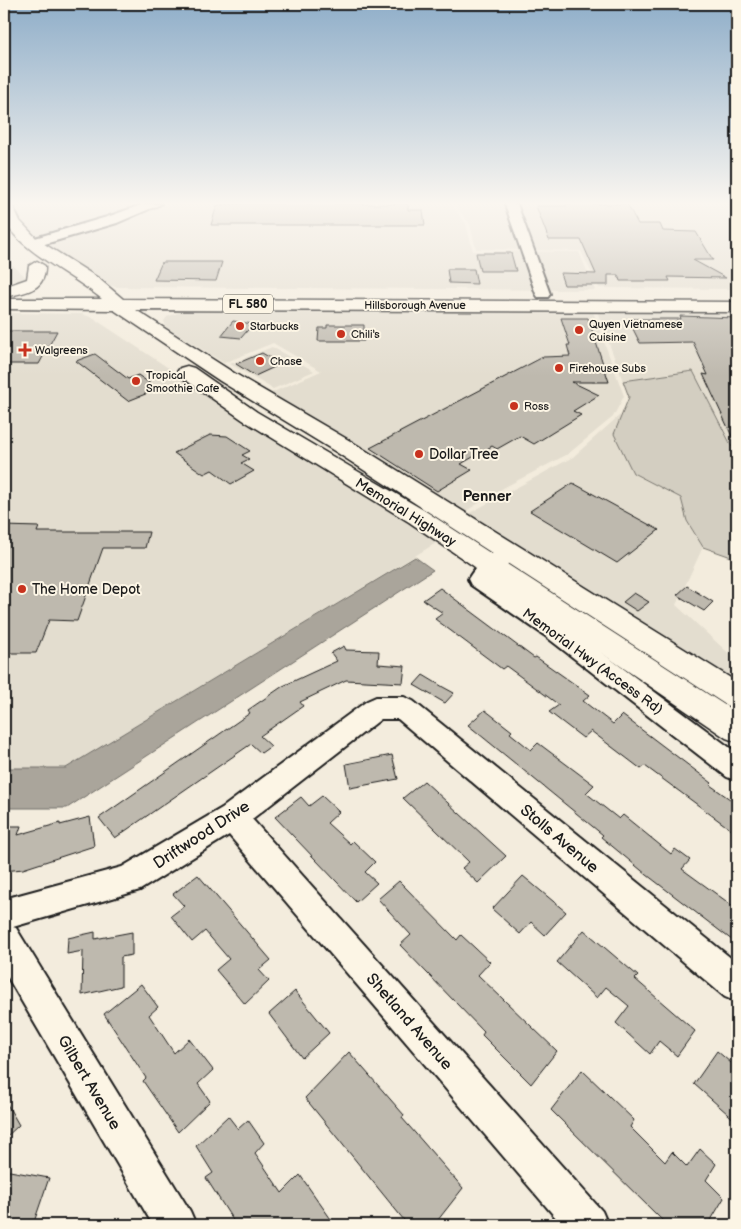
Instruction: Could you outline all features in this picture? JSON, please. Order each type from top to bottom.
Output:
[{"type":"main road","points":[[4,292],[33,283],[37,277],[33,261]]},
{"type":"main road","points":[[38,261],[56,278]]},
{"type":"main road","points":[[45,261],[92,282],[98,298]]},
{"type":"main road","name":"Memorial Highway","points":[[4,292],[75,290],[98,298],[104,316],[250,416],[418,517],[500,560],[737,698]]},
{"type":"main road","name":"Hillsborough Avenue","points":[[98,298],[118,304],[194,304],[543,294],[737,295]]},
{"type":"main road","points":[[500,305],[518,298],[586,298],[602,294]]},
{"type":"main road","name":"Hillsborough Avenue","points":[[98,298],[402,299],[500,305],[737,307]]},
{"type":"main road","name":"FL 580","points":[[4,304],[98,298]]},
{"type":"main road","points":[[620,306],[628,300],[737,301]]},
{"type":"main road","name":"Memorial Highway","points":[[118,304],[227,377],[344,447],[737,729]]},
{"type":"main road","points":[[156,331],[160,320],[165,314],[194,304]]},
{"type":"main road","points":[[317,456],[344,447]]},
{"type":"street","points":[[531,261],[543,294]]},
{"type":"street","name":"Memorial Hwy (Access Rd)","points":[[500,560],[479,579],[553,629],[737,770]]},
{"type":"street","name":"Driftwood Drive","points":[[4,914],[129,880],[232,817],[376,708]]},
{"type":"street","name":"Stolls Avenue","points":[[376,708],[404,708],[737,985]]},
{"type":"street","name":"Shetland Avenue","points":[[232,817],[588,1225]]},
{"type":"street","name":"Gilbert Avenue","points":[[4,940],[176,1225]]},
{"type":"shaded area","points":[[4,261],[8,261],[27,278],[4,283]]},
{"type":"shaded area","points":[[71,261],[583,261],[595,290],[115,287],[104,283]]},
{"type":"shaded area","points":[[586,261],[737,261],[737,289],[599,288]]},
{"type":"shaded area","points":[[190,308],[592,309],[624,396],[613,417],[568,454],[505,487],[466,511],[271,393],[321,371],[273,343],[224,363],[166,327],[164,321],[167,317]]},
{"type":"shaded area","points":[[597,311],[737,312],[737,447],[732,447],[693,371],[623,381]]},
{"type":"shaded area","points":[[4,313],[82,314],[93,318],[324,471],[441,540],[66,768],[4,768]]},
{"type":"shaded area","points":[[272,347],[314,371],[273,389],[230,364]]},
{"type":"shaded area","points":[[693,371],[732,447],[737,447],[737,559],[703,547],[687,521],[681,498],[633,473],[614,434],[629,397],[623,381]]},
{"type":"shaded area","points":[[620,415],[633,473],[681,498],[687,522],[703,547],[676,605],[737,661],[737,689],[466,515],[573,457]]},
{"type":"shaded area","points":[[415,557],[433,570],[67,808],[4,808],[4,768],[66,768]]},
{"type":"building","points":[[478,261],[513,261],[516,271],[480,271]]},
{"type":"building","points":[[590,261],[695,261],[726,278],[668,277],[670,281],[620,281],[618,275],[608,275],[608,285],[564,285],[560,273],[596,274]]},
{"type":"building","points":[[162,262],[222,262],[216,281],[154,280]]},
{"type":"building","points":[[447,269],[474,269],[477,284],[449,283]]},
{"type":"building","points":[[680,316],[737,318],[737,447],[703,374],[708,375],[693,342],[640,343],[628,319],[681,319]]},
{"type":"building","points":[[561,318],[588,318],[609,382],[572,382],[599,395],[573,411],[581,415],[534,444],[520,436],[497,449],[492,446],[461,464],[472,470],[437,491],[370,448],[543,357],[570,356],[567,345],[570,345]]},
{"type":"building","points":[[233,321],[253,324],[241,338],[221,336]]},
{"type":"building","name":"Chili's","points":[[327,325],[364,325],[364,341],[318,341],[319,328],[327,328]]},
{"type":"building","name":"Walgreens","points":[[4,331],[57,331],[39,364],[4,364]]},
{"type":"building","name":"Chase","points":[[262,353],[281,364],[255,376],[236,364]]},
{"type":"building","points":[[95,354],[128,379],[138,375],[158,389],[128,401],[76,361]]},
{"type":"building","points":[[210,435],[227,436],[250,451],[242,455],[249,459],[241,463],[254,471],[231,484],[212,470],[204,474],[174,453]]},
{"type":"building","points":[[573,483],[659,530],[617,563],[530,511]]},
{"type":"building","points":[[4,526],[39,527],[37,532],[149,532],[145,548],[103,548],[77,621],[49,620],[36,653],[4,653]]},
{"type":"building","points":[[687,586],[713,602],[704,611],[677,595]]},
{"type":"building","points":[[440,588],[534,658],[536,657],[590,695],[583,701],[613,724],[622,715],[712,783],[710,785],[737,804],[737,834],[645,766],[641,769],[591,731],[583,738],[549,712],[559,705],[506,666],[502,669],[435,619],[443,613],[423,600]]},
{"type":"building","points":[[634,593],[649,602],[637,611],[623,602]]},
{"type":"building","points":[[344,646],[346,650],[379,651],[378,664],[405,666],[403,683],[346,680],[300,702],[303,706],[260,736],[271,746],[261,753],[251,744],[115,838],[99,818],[250,713],[248,710],[283,686],[337,661],[331,653]]},
{"type":"building","points":[[423,675],[454,693],[445,703],[414,685]]},
{"type":"building","points":[[485,710],[512,731],[510,733],[531,750],[538,743],[594,785],[586,793],[619,819],[623,815],[671,854],[675,849],[690,860],[682,869],[737,909],[737,944],[647,875],[601,837],[603,835],[468,725]]},
{"type":"building","points":[[392,755],[398,779],[350,788],[346,764]]},
{"type":"building","points":[[424,781],[506,856],[478,883],[462,868],[469,862],[403,798]]},
{"type":"building","points":[[322,796],[339,812],[327,823],[350,844],[353,841],[375,862],[365,872],[377,883],[356,902],[275,817],[301,797],[309,806]]},
{"type":"building","points":[[90,817],[94,846],[23,869],[4,871],[4,826],[21,826],[18,835]]},
{"type":"building","points":[[198,875],[271,960],[259,970],[269,981],[245,1004],[216,970],[229,959],[205,931],[192,942],[171,916],[184,906],[173,894]]},
{"type":"building","points":[[523,876],[566,912],[545,935],[531,922],[520,934],[492,909]]},
{"type":"building","points":[[399,881],[457,940],[461,935],[490,962],[478,975],[557,1051],[531,1084],[482,1035],[484,1032],[400,945],[411,935],[378,899]]},
{"type":"building","points":[[584,930],[638,976],[635,979],[695,1031],[677,1056],[659,1041],[650,1054],[616,1023],[629,1006],[606,987],[597,998],[557,962]]},
{"type":"building","points":[[95,932],[95,939],[132,932],[132,955],[121,957],[121,986],[82,995],[83,951],[67,954],[68,938]]},
{"type":"building","points":[[141,984],[158,1007],[149,1015],[174,1053],[189,1039],[213,1070],[198,1084],[210,1101],[178,1132],[143,1081],[146,1078],[104,1014]]},
{"type":"building","points":[[295,991],[329,1033],[302,1058],[269,1014]]},
{"type":"building","points":[[717,1051],[737,1068],[737,1122],[694,1084]]},
{"type":"building","points":[[349,1052],[404,1115],[402,1118],[463,1188],[434,1225],[408,1225],[305,1098]]},
{"type":"building","points":[[582,1070],[634,1120],[630,1127],[665,1162],[672,1152],[687,1167],[700,1149],[716,1164],[706,1180],[724,1198],[708,1225],[667,1225],[551,1110]]},
{"type":"building","points":[[4,1099],[19,1125],[4,1139]]},
{"type":"building","points":[[228,1116],[238,1129],[248,1120],[264,1143],[255,1153],[282,1193],[300,1175],[335,1225],[236,1225],[206,1178],[213,1173],[196,1146]]},
{"type":"building","points":[[4,1170],[49,1178],[33,1225],[4,1225]]},
{"type":"place","name":"Starbucks","points":[[240,326]]},
{"type":"place","name":"Quyen Vietnamese Cuisine","points":[[579,330]]},
{"type":"place","name":"Chili's","points":[[341,334]]},
{"type":"place","name":"Walgreens","points":[[25,350]]},
{"type":"place","name":"Chase","points":[[260,361]]},
{"type":"place","name":"Firehouse Subs","points":[[559,368]]},
{"type":"place","name":"Tropical Smoothie Cafe","points":[[136,381]]},
{"type":"place","name":"Ross","points":[[514,406]]},
{"type":"place","name":"Dollar Tree","points":[[419,454]]},
{"type":"place","name":"The Home Depot","points":[[22,589]]},
{"type":"district","name":"Penner","points":[[487,496]]}]
